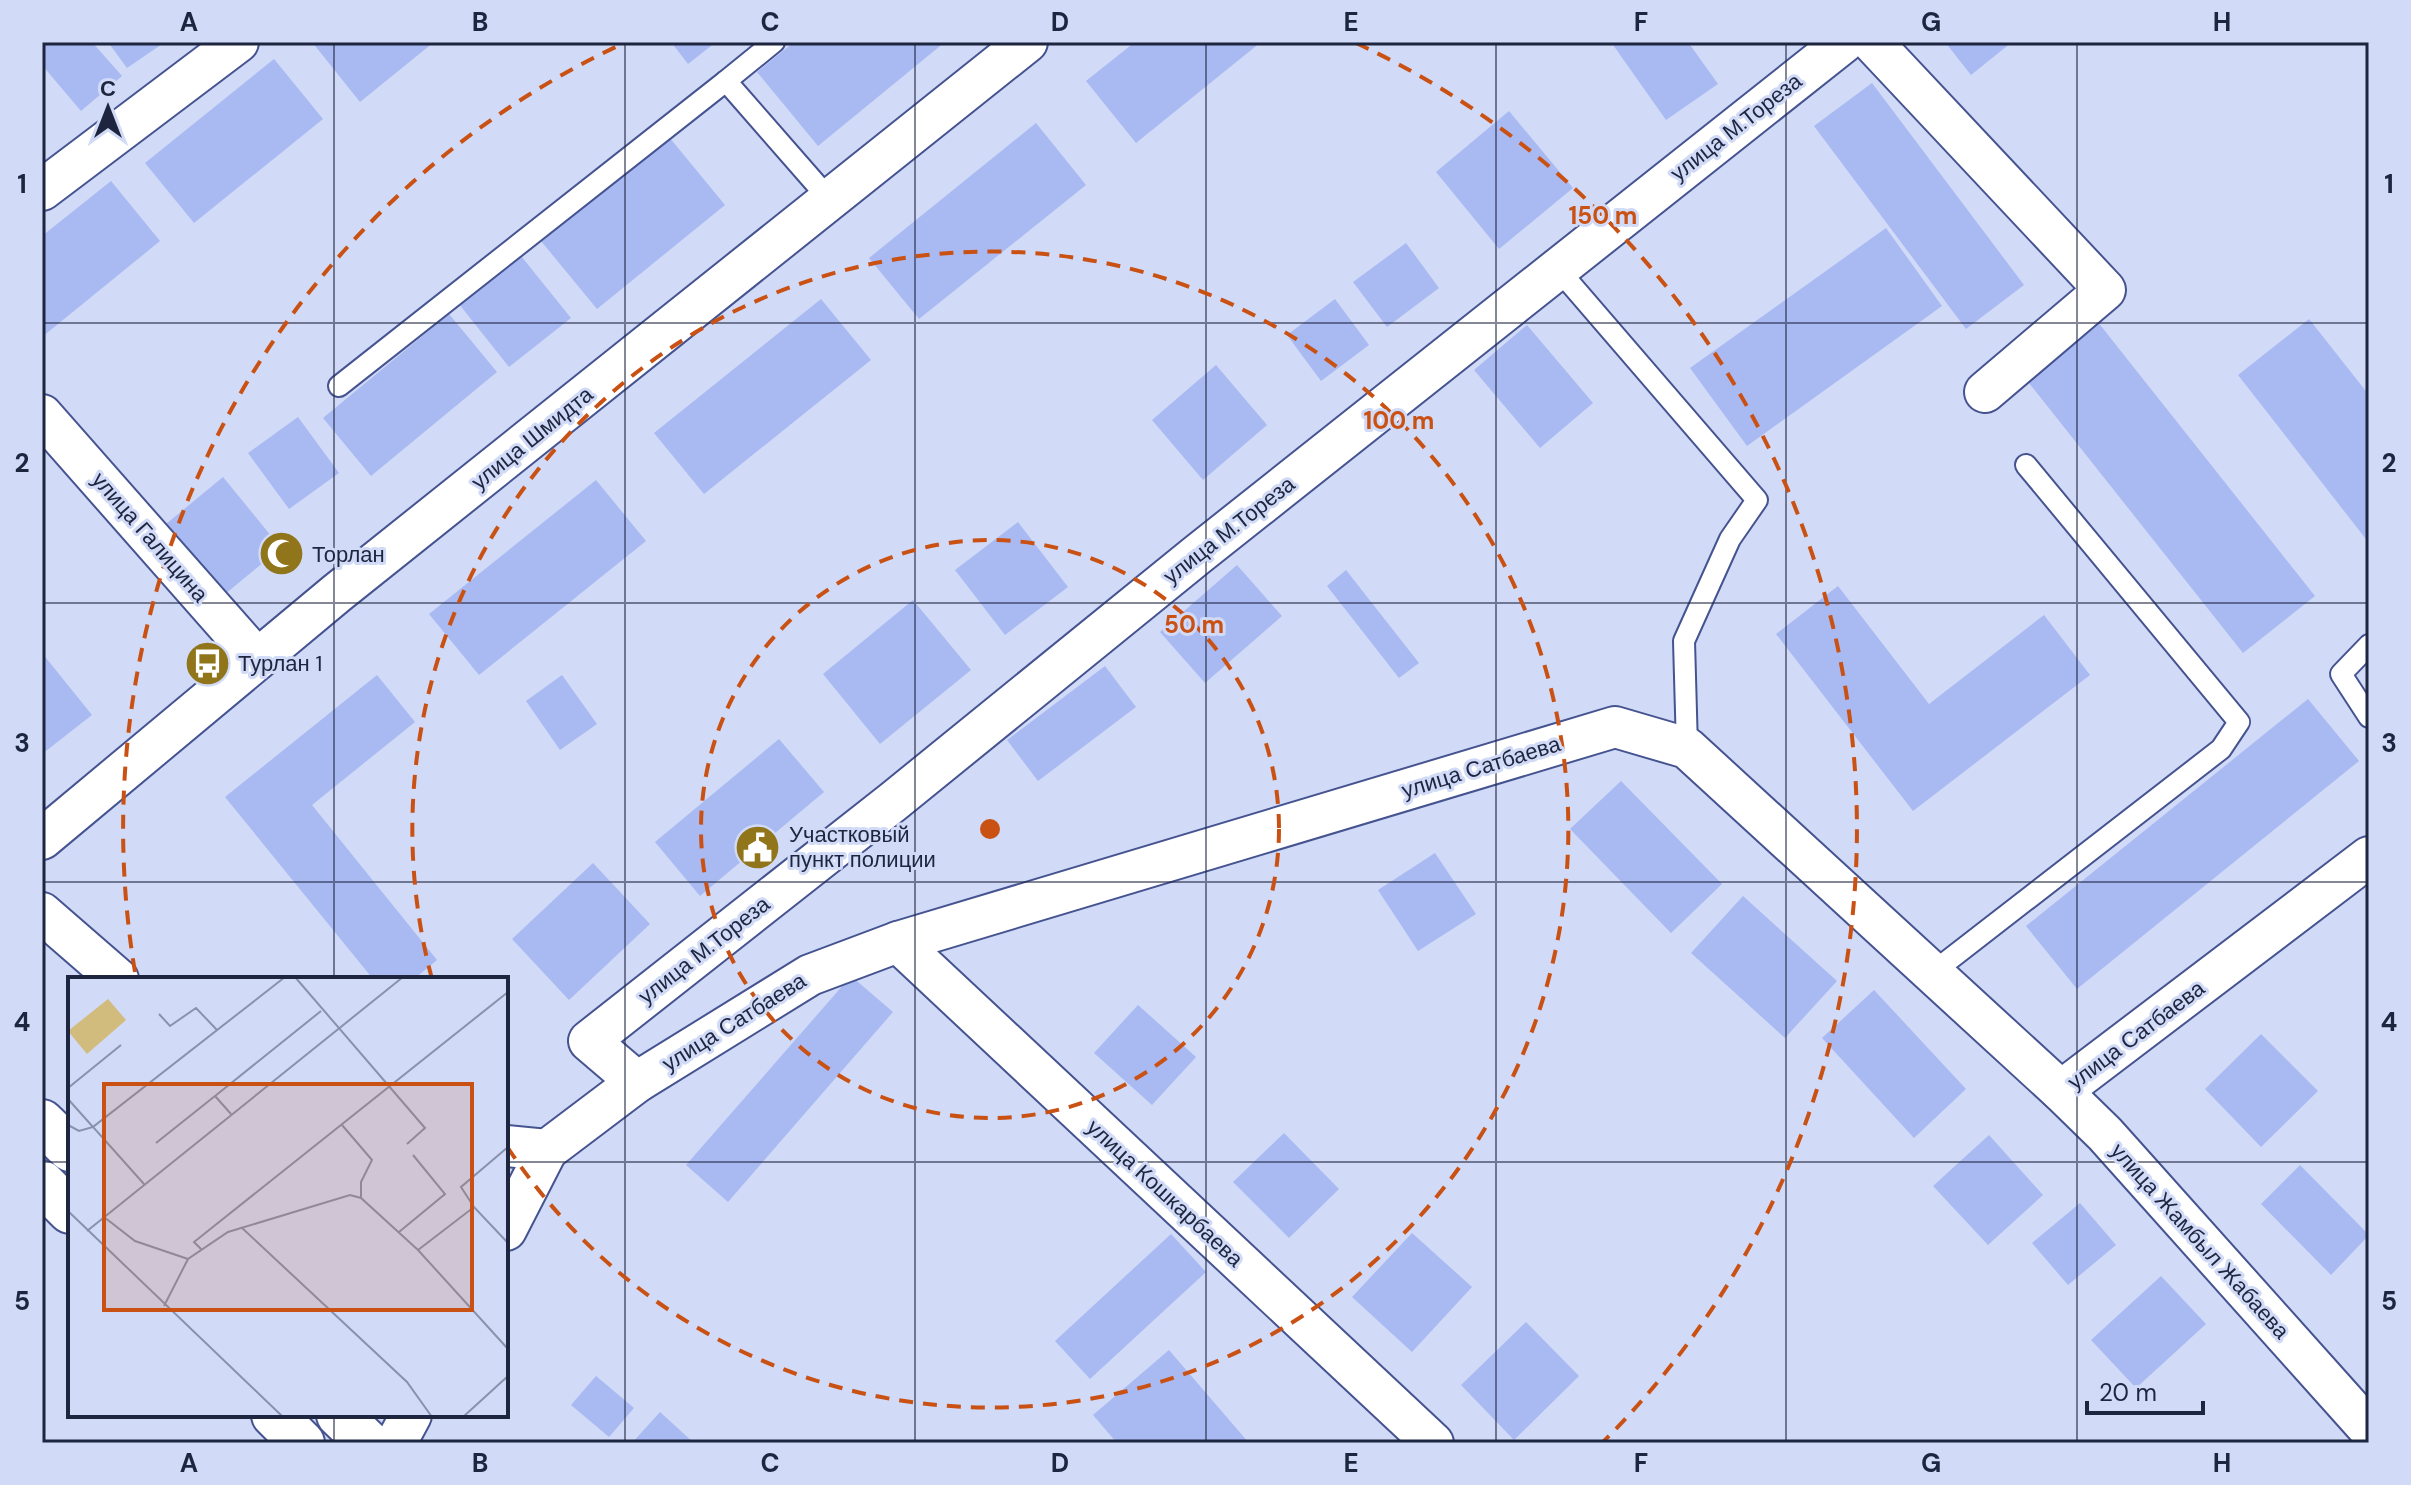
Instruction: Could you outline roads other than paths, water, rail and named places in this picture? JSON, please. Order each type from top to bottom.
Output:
[{"type":"highway","points":[[42,1122],[68,1147]]},
{"type":"highway","points":[[42,1183],[68,1209]]},
{"type":"highway","points":[[276,1417],[302,1443]]},
{"type":"highway","points":[[341,1417],[368,1443]]},
{"type":"street","points":[[42,190],[238,42]]},
{"type":"street","name":"улица Шмидта","points":[[42,839],[257,659],[1027,42]]},
{"type":"street","name":"улица М.Тореза","points":[[637,1082],[589,1041],[1844,42]]},
{"type":"street","points":[[1872,42],[2105,290],[1985,392]]},
{"type":"street","name":"улица Галицина","points":[[42,415],[257,659]]},
{"type":"street","name":"улица Сатбаева","points":[[508,1226],[547,1150],[637,1082],[810,975],[898,942],[1615,727],[1687,748],[2061,1091],[2369,857]]},
{"type":"street","points":[[42,913],[116,977]]},
{"type":"street","name":"улица Кошкарбаева","points":[[898,942],[1433,1443]]},
{"type":"street","name":"улица Жамбыл Жабаева","points":[[2061,1091],[2105,1134],[2369,1429]]},
{"type":"street","points":[[508,1146],[547,1150]]},
{"type":"street","points":[[396,1443],[410,1417]]},
{"type":"lane","points":[[339,386],[774,42]]},
{"type":"lane","points":[[726,81],[830,200]]},
{"type":"lane","points":[[1557,268],[1757,500],[1730,539],[1684,641],[1687,748]]},
{"type":"lane","points":[[1932,973],[2221,749],[2239,722],[2026,465]]},
{"type":"lane","points":[[2369,645],[2341,674],[2369,717]]},
{"type":"place","name":"Торлан","points":[[281,554]]},
{"type":"place","name":"Турлан 1","points":[[207,663]]},
{"type":"place","name":"Участковый пункт полиции","points":[[758,847]]}]
